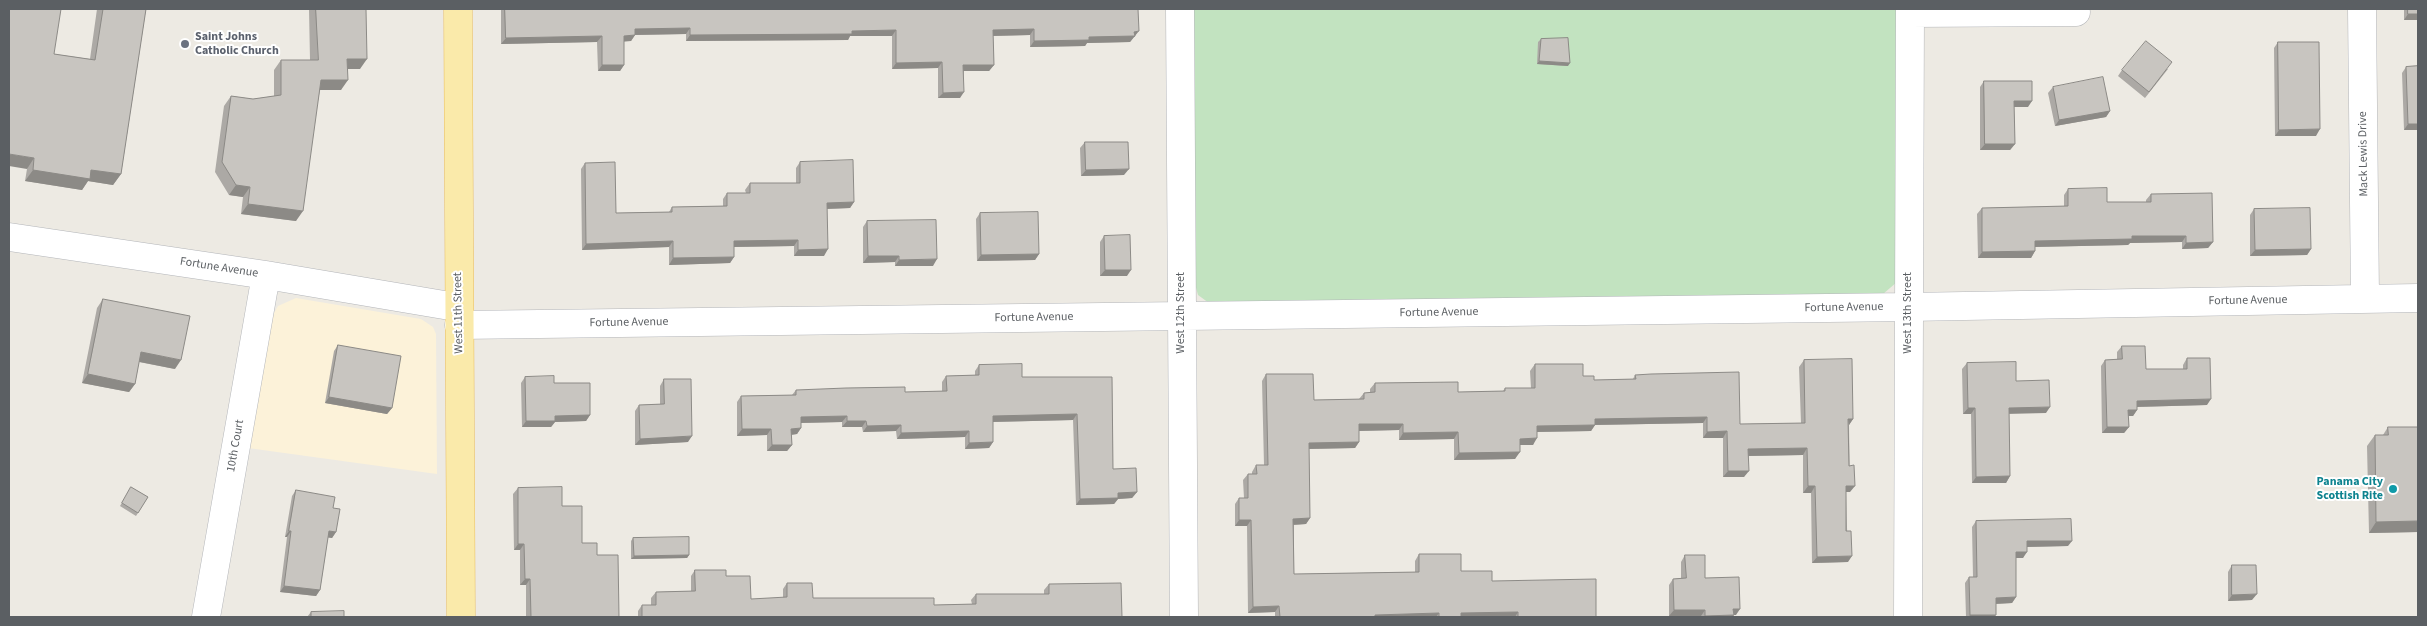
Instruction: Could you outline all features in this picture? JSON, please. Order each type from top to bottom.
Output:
[{"type":"main road","name":"West 11th Street","points":[[458,9],[460,617]]},
{"type":"street","name":"West 12th Street","points":[[1180,9],[1184,617]]},
{"type":"street","name":"Mack Lewis Drive","points":[[2362,9],[2365,298]]},
{"type":"street","points":[[1910,11],[2076,12]]},
{"type":"street","name":"West 13th Street","points":[[1908,617],[1910,11]]},
{"type":"street","name":"Fortune Avenue","points":[[9,237],[266,275],[444,306],[459,315],[1181,317],[2418,298]]},
{"type":"street","name":"10th Court","points":[[206,617],[266,275]]},
{"type":"shaded area","points":[[296,298],[421,319],[433,327],[436,334],[437,474],[248,448],[271,318],[278,306]]},
{"type":"green space","points":[[1194,9],[1904,9],[1897,282],[1883,294],[1209,303],[1198,295],[1194,280]]},
{"type":"building","points":[[9,9],[61,9],[54,54],[95,60],[103,9],[146,9],[121,174],[91,170],[90,179],[33,170],[34,158],[9,154]]},
{"type":"building","points":[[316,9],[366,9],[367,59],[347,59],[348,80],[321,80],[303,211],[248,204],[250,187],[236,185],[222,162],[231,96],[253,99],[281,95],[281,60],[318,60]]},
{"type":"building","points":[[505,9],[1138,9],[1139,31],[1134,32],[1135,36],[1089,37],[1089,40],[1034,41],[1034,29],[993,30],[994,65],[963,65],[964,92],[943,93],[942,62],[896,63],[896,30],[852,31],[852,34],[690,35],[690,28],[635,29],[635,35],[624,36],[624,65],[602,65],[602,36],[506,38]]},
{"type":"building","points":[[2408,9],[2418,9],[2418,14],[2408,14]]},
{"type":"building","points":[[1568,38],[1570,63],[1539,61],[1541,39]]},
{"type":"building","points":[[2146,41],[2172,62],[2149,92],[2122,70]]},
{"type":"building","points":[[2278,42],[2319,42],[2320,129],[2279,130]]},
{"type":"building","points":[[2418,66],[2418,124],[2408,124],[2406,67]]},
{"type":"building","points":[[2103,77],[2110,111],[2059,120],[2053,87]]},
{"type":"building","points":[[1984,81],[2032,81],[2032,101],[2014,101],[2015,144],[1985,144]]},
{"type":"building","points":[[1085,142],[1128,142],[1129,169],[1086,170]]},
{"type":"building","points":[[853,160],[854,202],[827,203],[828,249],[798,250],[798,240],[734,241],[734,257],[673,258],[673,241],[586,244],[585,163],[615,162],[616,213],[672,212],[672,207],[727,206],[727,193],[750,193],[750,183],[800,183],[800,162]]},
{"type":"building","points":[[2107,188],[2107,202],[2151,202],[2151,194],[2212,193],[2213,242],[2186,243],[2186,236],[2132,236],[2132,239],[2035,241],[2035,251],[1982,252],[1982,208],[2068,206],[2068,189]]},
{"type":"building","points":[[2310,208],[2311,249],[2255,250],[2254,209]]},
{"type":"building","points":[[1038,212],[1039,254],[981,255],[980,213]]},
{"type":"building","points":[[936,220],[937,259],[899,260],[899,256],[868,256],[867,221]]},
{"type":"building","points":[[1130,235],[1131,270],[1105,270],[1104,236]]},
{"type":"building","points":[[103,299],[190,316],[181,360],[141,352],[135,384],[88,374]]},
{"type":"building","points":[[338,345],[401,356],[392,408],[329,397]]},
{"type":"building","points":[[2122,346],[2145,346],[2146,369],[2187,369],[2187,358],[2210,358],[2211,399],[2137,401],[2137,410],[2128,410],[2129,427],[2107,427],[2105,360],[2122,359]]},
{"type":"building","points":[[1852,359],[1853,419],[1848,419],[1849,466],[1854,465],[1855,486],[1846,486],[1846,531],[1851,531],[1852,556],[1817,557],[1815,486],[1808,486],[1807,448],[1748,449],[1749,471],[1728,471],[1727,431],[1707,432],[1707,417],[1595,419],[1595,425],[1537,426],[1537,438],[1520,439],[1520,452],[1459,453],[1458,432],[1403,433],[1403,424],[1359,424],[1359,442],[1309,443],[1310,518],[1293,519],[1294,574],[1419,572],[1419,554],[1461,554],[1461,571],[1492,571],[1492,581],[1596,579],[1596,617],[1518,617],[1518,612],[1461,613],[1461,617],[1439,617],[1439,613],[1375,615],[1375,617],[1280,617],[1279,606],[1253,607],[1251,520],[1239,520],[1239,498],[1248,498],[1248,474],[1257,474],[1256,465],[1268,465],[1266,374],[1313,374],[1314,400],[1364,399],[1364,393],[1375,392],[1375,383],[1458,382],[1458,392],[1505,391],[1505,388],[1535,388],[1535,364],[1583,364],[1583,376],[1594,376],[1594,380],[1636,379],[1635,375],[1651,374],[1739,372],[1740,424],[1805,423],[1804,360]]},
{"type":"building","points":[[2016,362],[2016,381],[2049,380],[2050,407],[2009,408],[2010,476],[1976,477],[1975,408],[1968,408],[1967,363]]},
{"type":"building","points":[[1022,364],[1022,377],[1112,377],[1113,469],[1136,468],[1137,492],[1118,493],[1118,498],[1080,499],[1077,414],[993,416],[993,442],[969,443],[969,431],[901,433],[901,425],[867,426],[866,421],[847,421],[847,416],[801,417],[801,428],[791,429],[792,445],[772,445],[771,429],[742,429],[741,396],[796,395],[796,390],[846,388],[905,387],[905,392],[947,391],[946,376],[979,375],[979,365]]},
{"type":"building","points":[[554,376],[554,383],[590,383],[590,415],[555,416],[555,421],[526,421],[525,377]]},
{"type":"building","points":[[664,379],[691,379],[692,436],[640,439],[639,405],[664,404]]},
{"type":"building","name":"Panama City Scottish Rite","points":[[2388,427],[2418,427],[2418,521],[2376,522],[2375,435],[2388,435]]},
{"type":"building","points":[[131,487],[148,497],[138,513],[122,503]]},
{"type":"building","points":[[562,487],[562,506],[582,506],[582,543],[597,543],[597,555],[618,555],[619,617],[531,617],[530,579],[525,579],[524,544],[518,544],[518,488]]},
{"type":"building","points":[[296,490],[335,497],[333,508],[340,509],[336,532],[329,531],[320,590],[284,586],[291,531],[289,531]]},
{"type":"building","points":[[2071,519],[2072,541],[2027,541],[2027,552],[2016,552],[2016,597],[1996,598],[1996,615],[1970,615],[1969,577],[1977,577],[1976,521]]},
{"type":"building","points":[[689,537],[689,555],[634,556],[633,538]]},
{"type":"building","points":[[1685,555],[1705,555],[1705,578],[1739,577],[1740,609],[1733,609],[1734,615],[1705,616],[1705,610],[1674,610],[1673,579],[1686,578]]},
{"type":"building","points":[[2232,565],[2256,565],[2257,594],[2232,595]]},
{"type":"building","points":[[695,570],[726,570],[726,576],[750,576],[751,599],[787,597],[787,583],[812,583],[813,598],[934,598],[934,605],[976,604],[976,594],[1049,594],[1049,584],[1121,583],[1122,617],[642,617],[642,605],[656,605],[656,592],[695,591]]},
{"type":"building","points":[[344,611],[344,617],[311,617],[311,612]]},
{"type":"place","name":"Saint Johns Catholic Church","points":[[185,44]]},
{"type":"place","name":"Panama City Scottish Rite","points":[[2393,489]]}]
